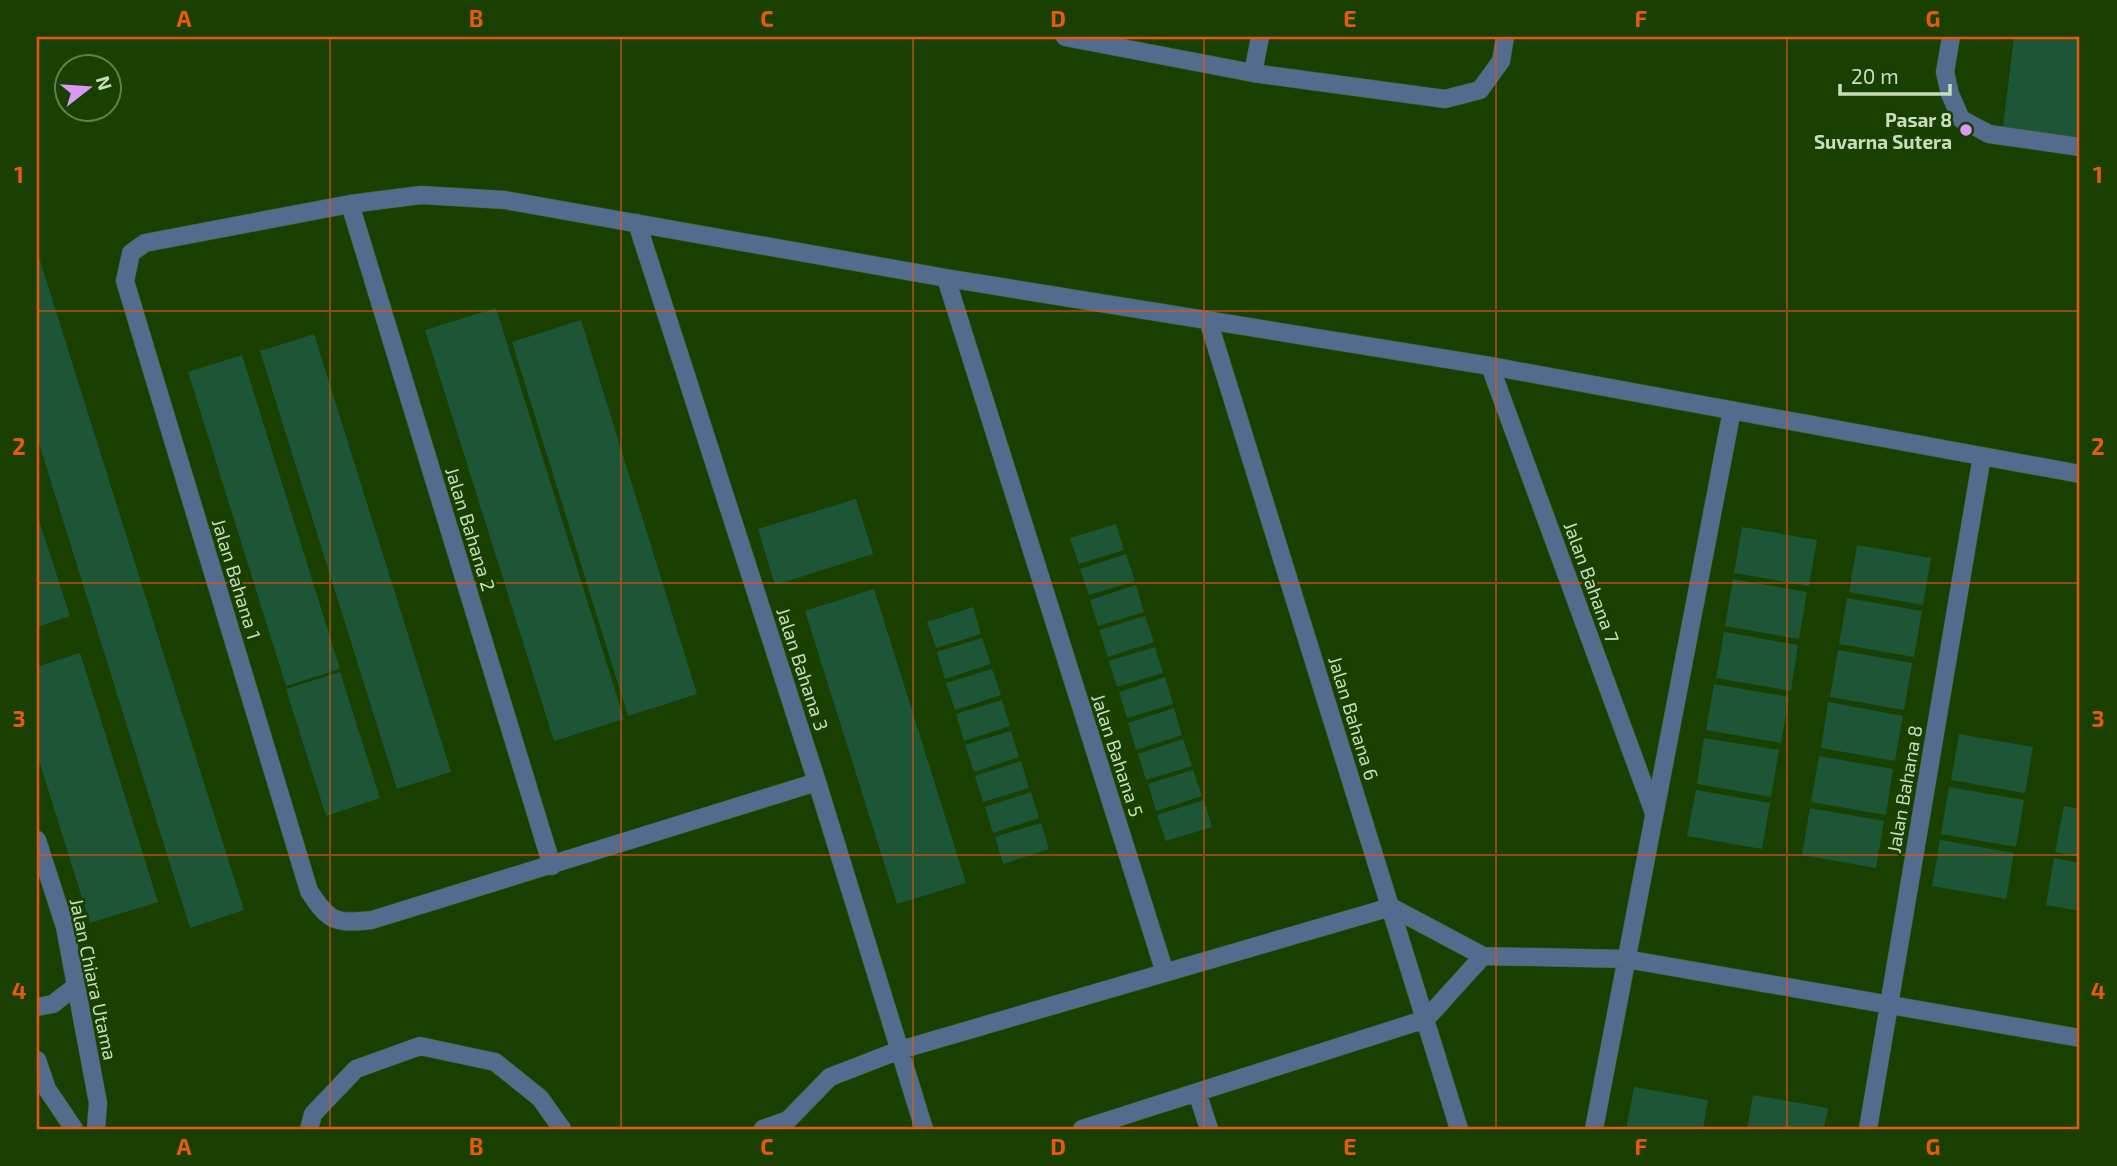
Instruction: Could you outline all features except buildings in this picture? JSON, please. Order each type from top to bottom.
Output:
[{"type":"street","points":[[1065,37],[1253,73],[1445,99],[1480,90],[1501,61],[1505,37]]},
{"type":"street","points":[[1253,73],[1261,37]]},
{"type":"street","points":[[1951,37],[1945,72],[1950,94],[1962,119],[1989,134],[2080,147]]},
{"type":"street","points":[[350,204],[421,195],[505,200],[946,278],[1490,366],[2080,474]]},
{"type":"street","name":"Jalan Bahana 1","points":[[350,204],[145,243],[131,253],[125,281],[309,891],[324,914],[346,923],[372,920],[552,866]]},
{"type":"street","name":"Jalan Bahana 2","points":[[350,204],[552,866]]},
{"type":"street","name":"Jalan Bahana 3","points":[[637,223],[817,782],[924,1129]]},
{"type":"street","name":"Jalan Bahana 5","points":[[946,278],[1165,973]]},
{"type":"street","name":"Jalan Bahana 6","points":[[1208,320],[1459,1129]]},
{"type":"street","name":"Jalan Bahana 7","points":[[1490,366],[1654,813]]},
{"type":"street","points":[[1594,1129],[1732,410]]},
{"type":"street","name":"Jalan Bahana 8","points":[[1868,1129],[1982,456]]},
{"type":"street","points":[[552,866],[817,782]]},
{"type":"street","name":"Jalan Chiara Utama","points":[[37,840],[65,927],[98,1103],[96,1129]]},
{"type":"street","points":[[763,1129],[789,1125],[830,1077],[900,1050],[1391,907],[1483,956],[1626,960],[2080,1038]]},
{"type":"street","points":[[1082,1129],[1426,1019],[1483,956]]},
{"type":"street","points":[[37,1007],[53,1004],[76,986]]},
{"type":"street","points":[[309,1129],[313,1115],[356,1069],[420,1046],[495,1062],[540,1098],[562,1129]]},
{"type":"street","points":[[37,1060],[47,1089],[74,1129]]},
{"type":"street","points":[[1197,1092],[1209,1129]]},
{"type":"place","name":"Pasar 8 Suvarna Sutera","points":[[1966,130]]}]
